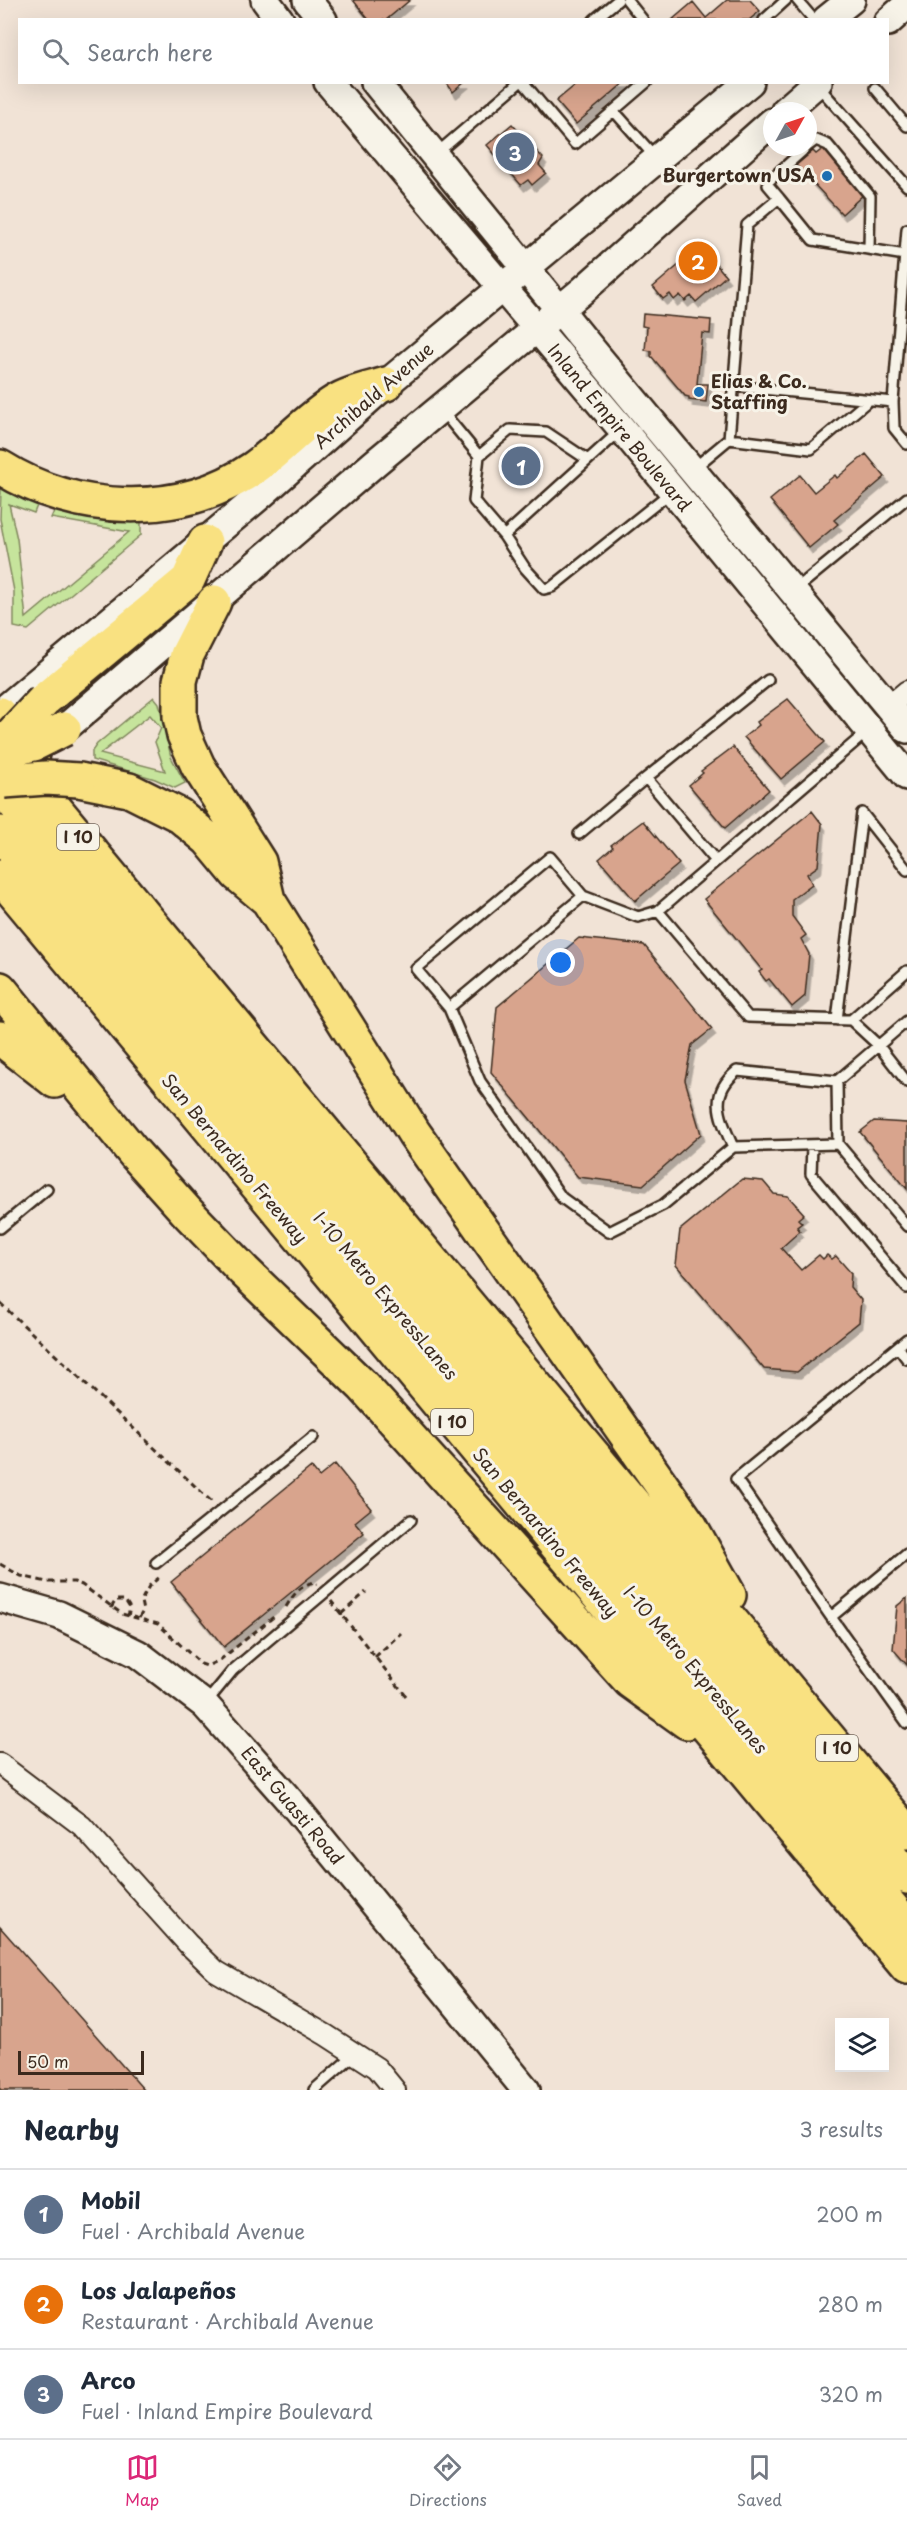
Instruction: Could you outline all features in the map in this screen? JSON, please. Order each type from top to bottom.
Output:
[{"type":"highway","points":[[0,467],[38,488],[75,500],[123,506],[180,498],[235,479],[273,454],[336,402],[386,384]]},
{"type":"highway","points":[[0,745],[38,693],[188,580],[205,542]]},
{"type":"highway","points":[[214,602],[187,655],[180,681],[180,717],[184,735],[198,766],[260,862],[268,900]]},
{"type":"highway","points":[[0,713],[112,849],[157,932]]},
{"type":"highway","points":[[1,777],[34,744],[64,729]]},
{"type":"highway","name":"I 10","points":[[0,745],[907,1832]]},
{"type":"highway","points":[[1,777],[79,780],[129,790],[149,798],[179,815],[208,839],[237,874],[268,900],[414,1133],[692,1527],[767,1664]]},
{"type":"highway","name":"I-10 Metro ExpressLanes","points":[[1,777],[907,1877]]},
{"type":"highway","name":"I-10 Metro ExpressLanes","points":[[0,833],[907,1926]]},
{"type":"highway","name":"San Bernardino Freeway","points":[[0,876],[724,1749],[907,1966]]},
{"type":"highway","points":[[0,989],[134,1153],[244,1271],[370,1394],[630,1681],[724,1749]]},
{"type":"highway","points":[[0,1038],[42,1068],[95,1123],[134,1153]]},
{"type":"main road","points":[[265,0],[278,18]]},
{"type":"main road","points":[[307,0],[321,18]]},
{"type":"main road","points":[[828,18],[851,0]]},
{"type":"main road","points":[[889,21],[907,5]]},
{"type":"main road","name":"Inland Empire Boulevard","points":[[330,84],[622,429],[907,776]]},
{"type":"main road","name":"Inland Empire Boulevard","points":[[377,84],[691,470],[794,591],[898,699],[907,729]]},
{"type":"main road","name":"Archibald Avenue","points":[[205,542],[386,384],[748,84]]},
{"type":"main road","points":[[795,102],[816,84]]},
{"type":"main road","points":[[64,729],[536,328],[763,130]]},
{"type":"main road","points":[[0,713],[38,693]]},
{"type":"main road","name":"East Guasti Road","points":[[0,1598],[59,1615],[138,1654],[205,1705],[297,1809],[525,2090]]},
{"type":"street","points":[[0,1764],[82,1826],[188,1944],[216,1971],[377,2068],[395,2090]]},
{"type":"lane","points":[[596,18],[618,0]]},
{"type":"lane","points":[[627,0],[641,18]]},
{"type":"lane","points":[[766,18],[786,0]]},
{"type":"lane","points":[[797,0],[812,18]]},
{"type":"lane","points":[[435,155],[519,84]]},
{"type":"lane","points":[[523,84],[575,144],[644,84]]},
{"type":"lane","points":[[818,84],[907,186]]},
{"type":"lane","points":[[874,88],[907,126]]},
{"type":"lane","points":[[614,111],[657,160]]},
{"type":"lane","points":[[817,140],[822,140],[828,145],[870,196],[869,249]]},
{"type":"lane","points":[[796,156],[769,181],[768,185],[813,240],[905,255]]},
{"type":"lane","points":[[729,439],[747,225],[779,198]]},
{"type":"lane","points":[[907,229],[892,402],[894,428],[907,444]]},
{"type":"lane","points":[[733,386],[892,402]]},
{"type":"lane","points":[[691,470],[729,439],[812,449],[868,399]]},
{"type":"lane","points":[[440,409],[479,456]]},
{"type":"lane","points":[[504,536],[622,429]]},
{"type":"lane","points":[[588,460],[546,432],[510,430],[479,456],[474,501],[544,589],[552,587],[673,491]]},
{"type":"lane","points":[[794,591],[907,498]]},
{"type":"lane","points":[[579,834],[768,680]]},
{"type":"lane","points":[[838,1144],[733,1147],[663,1205],[609,1232],[562,1198],[480,1081],[449,1008],[416,969],[550,857],[583,896],[638,917],[658,911],[869,730]]},
{"type":"lane","points":[[646,778],[716,861]]},
{"type":"lane","points":[[837,1020],[862,813],[907,870]]},
{"type":"lane","points":[[449,1008],[583,896]]},
{"type":"lane","points":[[658,911],[748,1017],[851,1020],[907,971]]},
{"type":"lane","points":[[851,1020],[878,1046],[907,1082]]},
{"type":"lane","points":[[733,1147],[718,1102],[723,1082],[736,1071],[837,1081],[907,1021]]},
{"type":"lane","points":[[837,1081],[838,1144],[907,1226]]},
{"type":"lane","points":[[812,1145],[812,1174],[907,1288]]},
{"type":"lane","points":[[0,1228],[47,1189]]},
{"type":"lane","points":[[907,1339],[736,1479],[907,1723]]},
{"type":"lane","points":[[898,1347],[907,1359]]},
{"type":"lane","points":[[156,1563],[313,1437]]},
{"type":"lane","points":[[205,1705],[233,1670],[411,1520]]},
{"type":"lane","points":[[831,1617],[907,1554]]},
{"type":"lane","points":[[314,2090],[355,2054]]},
{"type":"path","points":[[0,1303],[221,1511]]},
{"type":"path","points":[[0,1564],[21,1576],[47,1582],[74,1582],[111,1608],[128,1616],[158,1624],[201,1664],[207,1666],[220,1660],[286,1606],[292,1596],[307,1583],[315,1582],[406,1696]]},
{"type":"path","points":[[341,1614],[366,1592]]},
{"type":"path","points":[[111,1608],[116,1600],[125,1600],[130,1608],[128,1616]]},
{"type":"path","points":[[375,1657],[401,1633]]},
{"type":"green space","points":[[1,488],[38,503],[34,513],[9,504],[17,539],[26,618],[129,532],[51,518],[55,509],[94,518],[141,521],[141,535],[28,630],[14,627],[14,591],[0,519]]},
{"type":"green space","points":[[154,697],[159,703],[171,757],[185,783],[175,788],[155,779],[92,760],[92,751],[97,744]],"holes":[[[150,715],[161,728],[155,742],[165,771],[100,754]]]},
{"type":"building","points":[[353,0],[410,0],[388,18],[367,18]]},
{"type":"building","points":[[727,0],[750,0],[760,11],[751,18],[706,18]]},
{"type":"building","points":[[693,2],[706,18],[674,18]]},
{"type":"building","points":[[447,84],[463,84],[453,92]]},
{"type":"building","points":[[577,84],[623,84],[576,124],[556,101]]},
{"type":"building","points":[[512,124],[543,158],[539,165],[546,173],[532,185],[528,180],[521,185],[487,145]]},
{"type":"building","name":"Burgertown USA","points":[[824,148],[863,195],[842,214],[796,165],[807,156],[817,156],[817,153]]},
{"type":"building","points":[[701,246],[726,276],[696,302],[691,296],[685,301],[680,295],[674,300],[670,294],[663,299],[653,287]]},
{"type":"building","points":[[643,314],[711,320],[710,334],[702,333],[697,384],[708,384],[706,402],[689,400],[689,397],[685,396],[651,356],[651,351],[645,350],[647,327],[642,326]]},
{"type":"building","points":[[866,454],[885,477],[834,520],[838,524],[809,548],[770,500],[800,475],[814,492],[835,475],[837,478]]},
{"type":"building","points":[[788,699],[825,742],[781,779],[744,737],[759,725],[757,722]]},
{"type":"building","points":[[733,747],[769,790],[725,828],[689,785],[703,773],[701,771]]},
{"type":"building","points":[[812,811],[822,824],[818,866],[807,874],[812,884],[792,899],[792,916],[806,935],[801,939],[809,954],[805,996],[792,1007],[769,979],[766,981],[759,972],[762,970],[704,899]]},
{"type":"building","points":[[643,821],[679,864],[635,901],[599,859],[613,847],[611,845]]},
{"type":"building","points":[[579,938],[644,945],[712,1029],[692,1045],[685,1080],[701,1134],[643,1185],[578,1177],[491,1072],[497,1007]]},
{"type":"building","points":[[874,1121],[907,1123],[907,1189],[860,1132]]},
{"type":"building","points":[[742,1179],[763,1181],[774,1194],[788,1196],[804,1214],[798,1219],[802,1223],[797,1227],[800,1231],[781,1248],[801,1270],[819,1255],[823,1259],[827,1255],[832,1259],[836,1256],[851,1273],[850,1287],[861,1300],[859,1322],[797,1372],[764,1369],[676,1265],[680,1230]]},
{"type":"building","points":[[335,1464],[371,1509],[355,1522],[364,1533],[224,1647],[171,1582],[311,1467],[319,1477]]},
{"type":"building","points":[[907,1598],[907,1665],[893,1649],[897,1606]]},
{"type":"building","points":[[0,1927],[144,2090],[0,2090]]},
{"type":"place","name":"Arco","points":[[515,152]]},
{"type":"place","name":"Burgertown USA","points":[[827,176]]},
{"type":"place","name":"Los Jalapeños","points":[[698,261]]},
{"type":"place","name":"Elias & Co. Staffing","points":[[699,392]]},
{"type":"place","name":"Mobil","points":[[521,466]]}]
